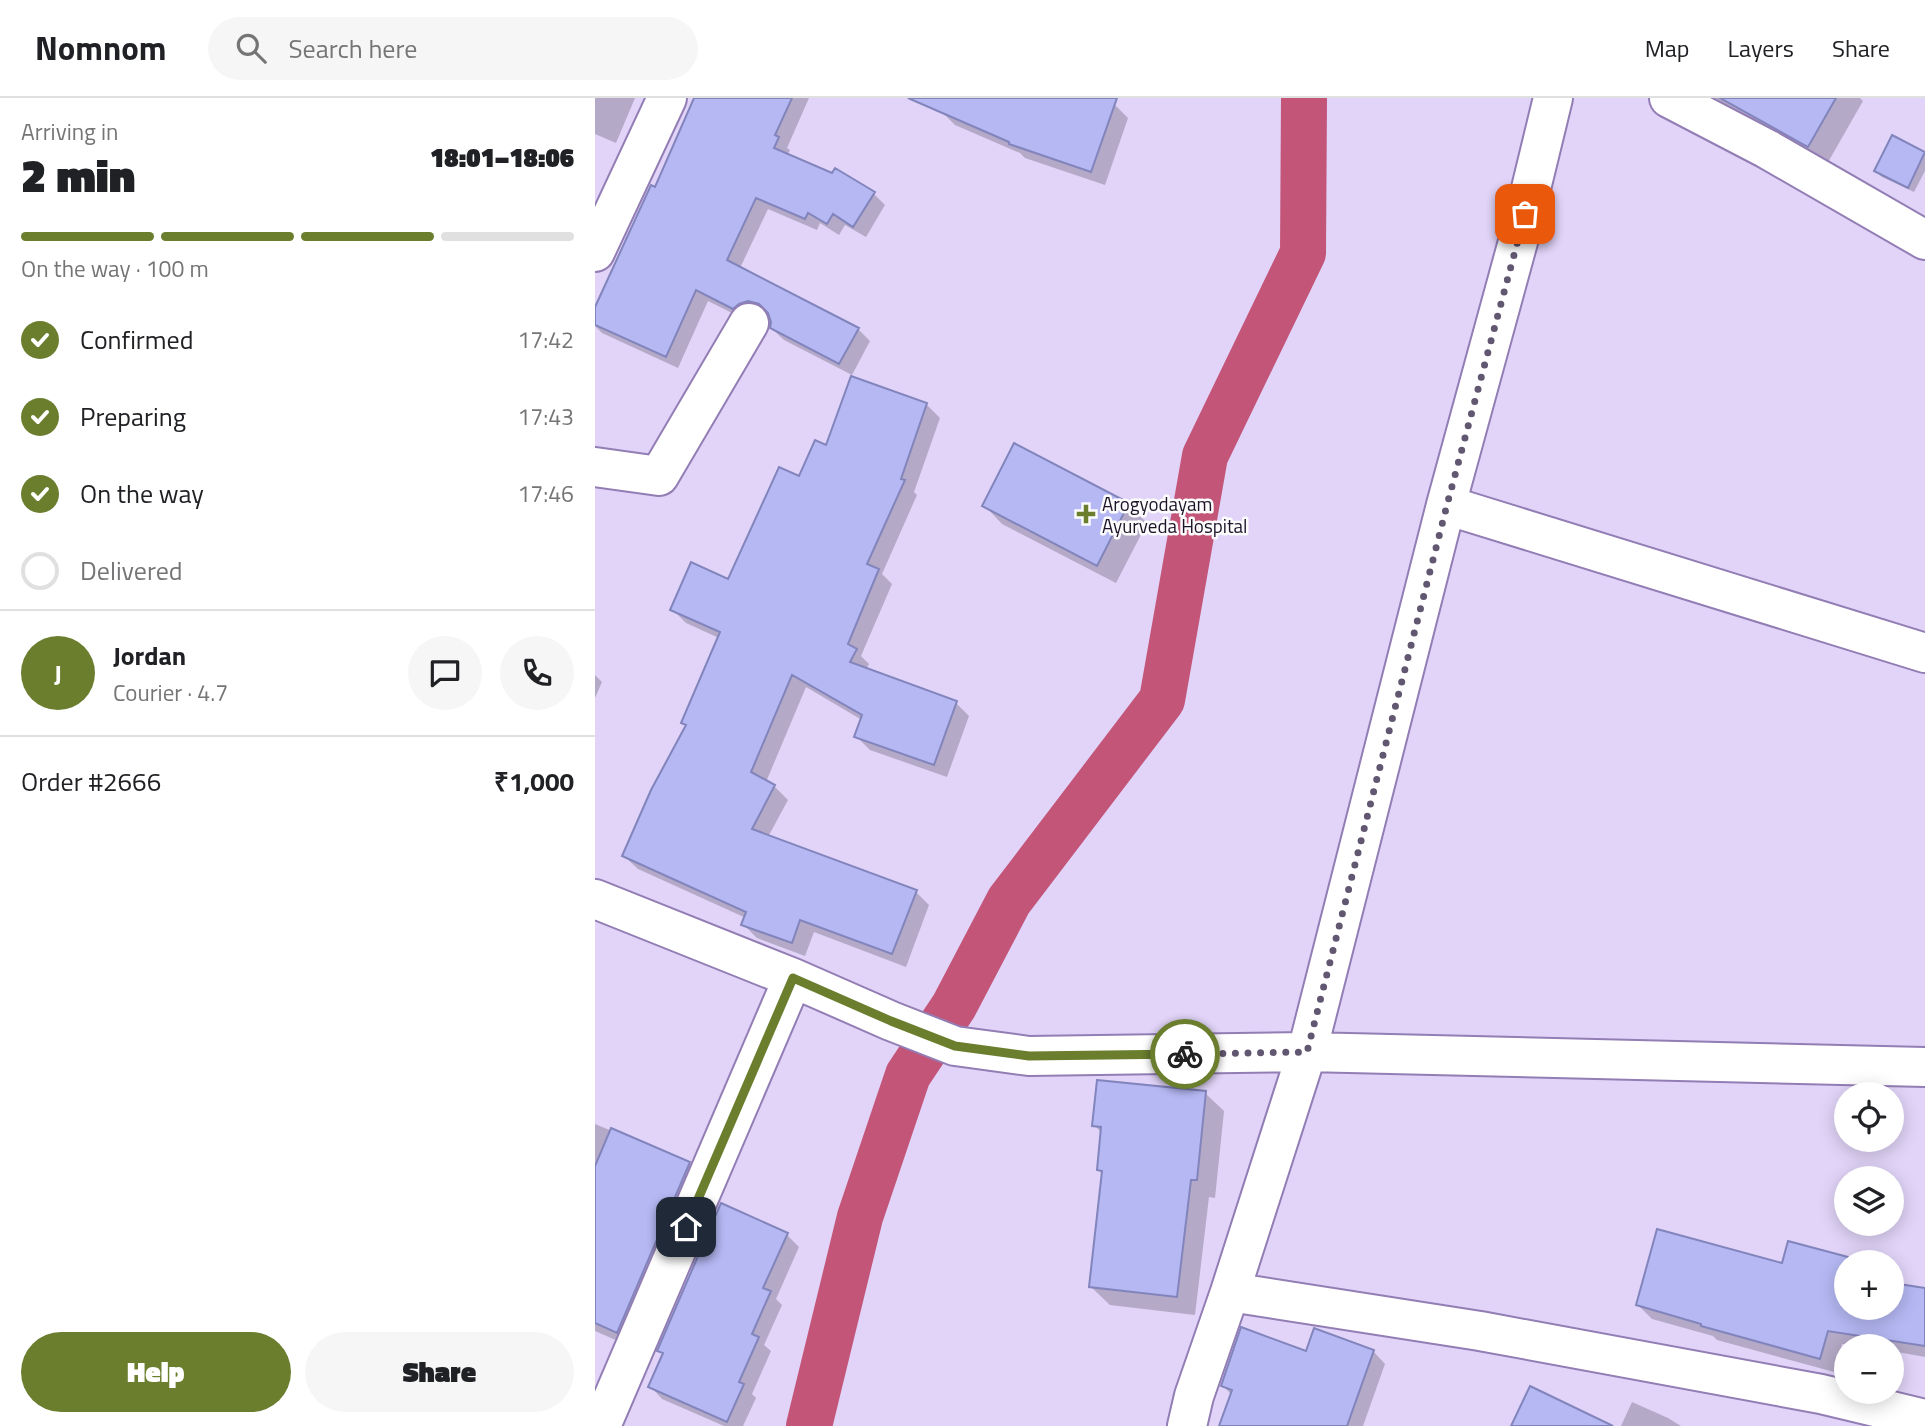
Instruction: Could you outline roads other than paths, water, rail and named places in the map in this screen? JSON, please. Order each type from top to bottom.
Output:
[{"type":"street","points":[[595,251],[667,98]]},
{"type":"street","points":[[1187,1426],[1194,1396],[1307,1052],[1553,98]]},
{"type":"street","points":[[1669,98],[1767,149],[1925,240]]},
{"type":"street","points":[[595,467],[659,476],[749,323]]},
{"type":"street","points":[[1447,505],[1925,653]]},
{"type":"street","points":[[595,899],[955,1046],[1029,1056],[1307,1052],[1925,1067]]},
{"type":"street","points":[[601,1426],[793,978]]},
{"type":"street","points":[[1230,1292],[1480,1332],[1808,1391],[1925,1419]]},
{"type":"waterway","points":[[809,1426],[860,1217],[908,1075],[954,1006],[1009,901],[1162,700],[1205,456],[1303,253],[1304,98]]},
{"type":"place","name":"Arogyodayam Ayurveda Hospital","points":[[1086,514]]}]
